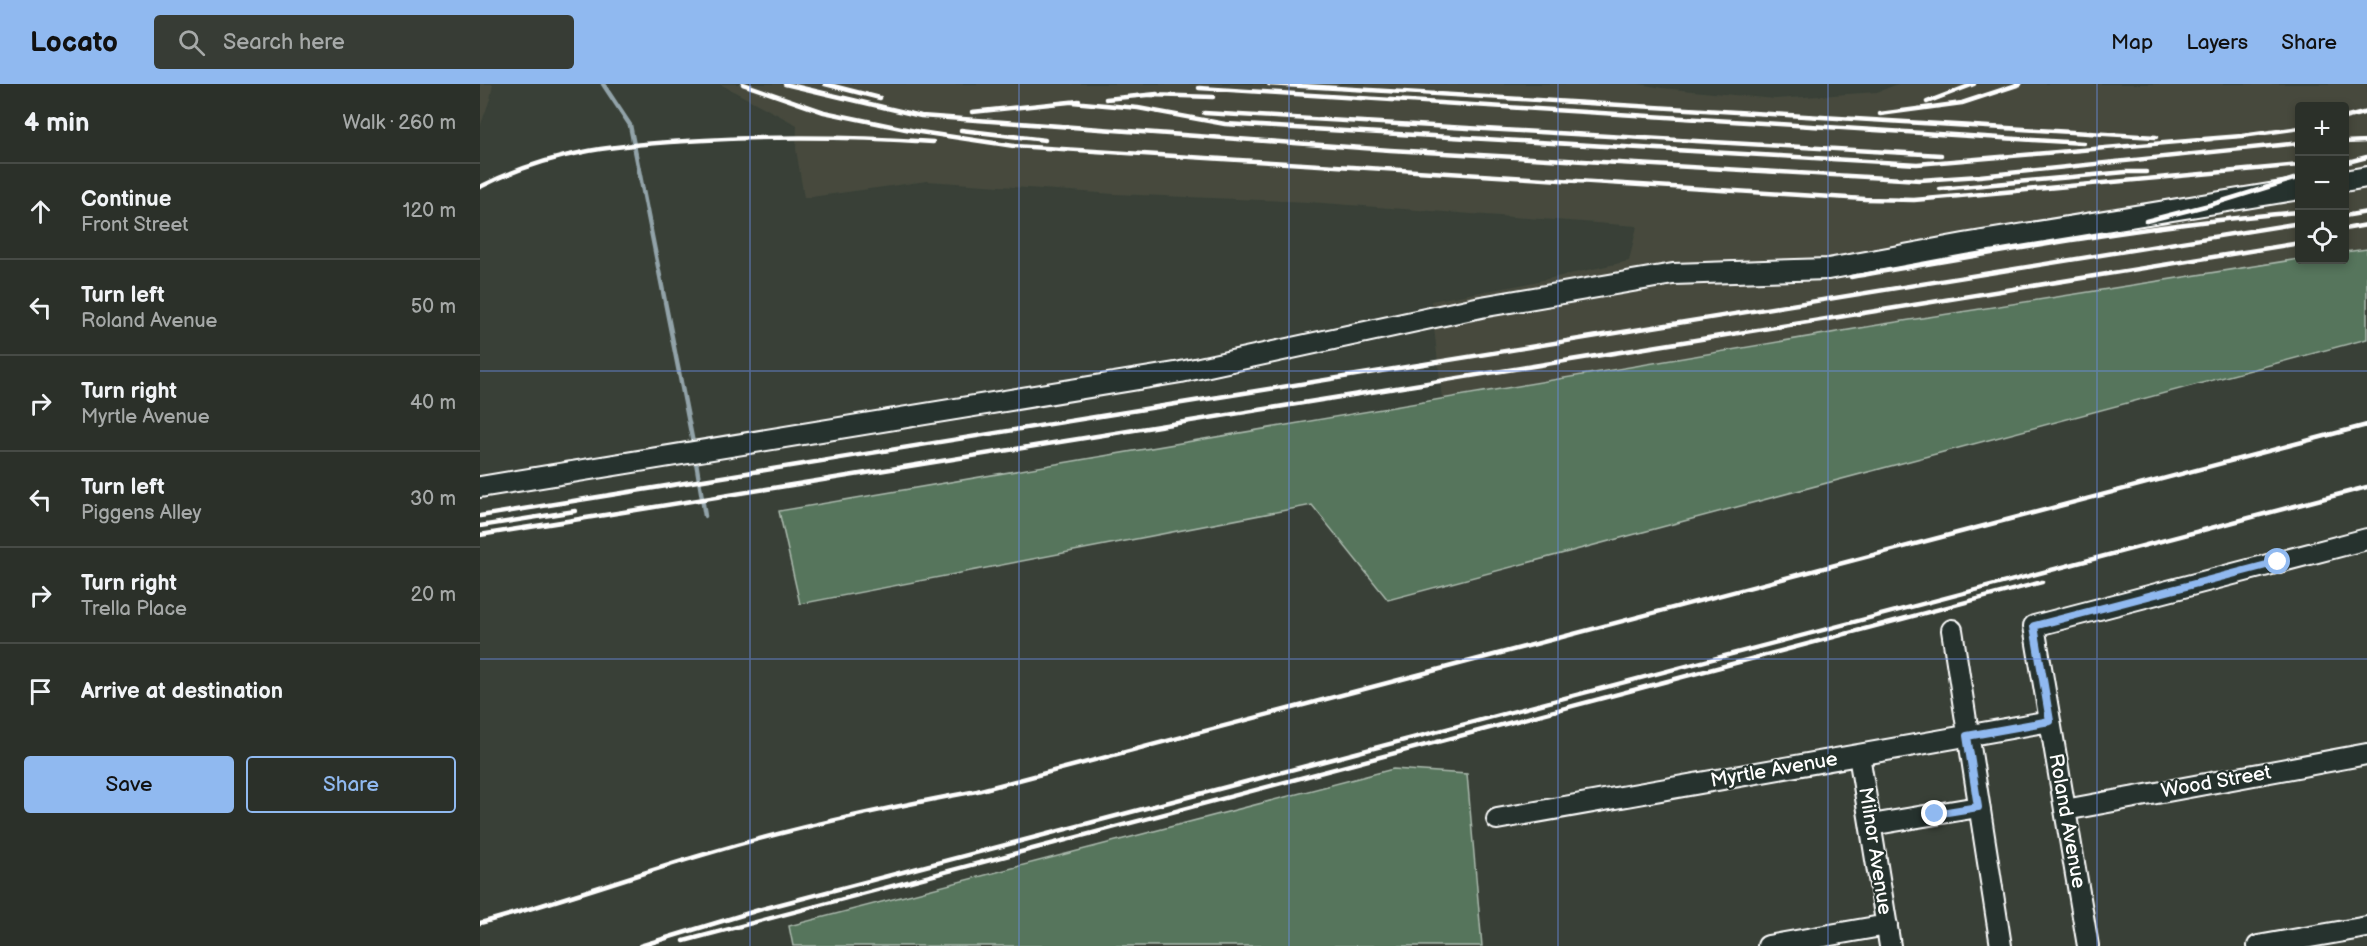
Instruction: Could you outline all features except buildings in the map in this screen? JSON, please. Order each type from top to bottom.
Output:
[{"type":"street","points":[[2349,180],[2367,177]]},
{"type":"street","points":[[480,488],[1181,372],[1481,307],[1673,274],[1828,269],[1964,244],[2295,190]]},
{"type":"street","name":"Roland Avenue","points":[[2088,946],[2034,626],[2367,539]]},
{"type":"street","points":[[1952,630],[2001,946]]},
{"type":"street","name":"Myrtle Avenue","points":[[1497,819],[2050,721]]},
{"type":"street","name":"Wood Street","points":[[2065,810],[2367,754]]},
{"type":"street","name":"Milnor Avenue","points":[[1859,755],[1890,946]]},
{"type":"street","points":[[1871,825],[1978,807]]},
{"type":"street","points":[[1768,946],[1887,925]]},
{"type":"street","points":[[2258,946],[2367,927]]},
{"type":"shaded area","points":[[480,84],[493,84],[480,127]]},
{"type":"shaded area","points":[[720,84],[1639,84],[1775,99],[1877,92],[1898,84],[2367,84],[2367,249],[2349,251],[2349,102],[2295,102],[2295,260],[1884,324],[1442,398],[1431,301],[1520,285],[1629,261],[1637,226],[1309,202],[1114,194],[927,181],[804,198],[796,149],[797,125]]},
{"type":"green space","points":[[2367,249],[2367,339],[1388,600],[1312,505],[800,604],[779,511],[1884,324],[2295,260],[2295,264],[2349,264],[2349,251]]},
{"type":"green space","points":[[1393,769],[1467,774],[1482,946],[793,946],[789,926]]},
{"type":"waterway","points":[[603,84],[630,125],[694,448]]},
{"type":"waterway","points":[[695,456],[705,516]]},
{"type":"railway","points":[[743,84],[824,112],[920,132],[1014,146],[1865,199],[1914,200],[2295,165]]},
{"type":"railway","points":[[785,84],[921,116],[1390,150],[1920,180],[1980,176],[2295,144]]},
{"type":"railway","points":[[825,84],[880,98]]},
{"type":"railway","points":[[1269,84],[2156,137]]},
{"type":"railway","points":[[1927,102],[1974,84]]},
{"type":"railway","points":[[1880,114],[1962,103],[2020,84]]},
{"type":"railway","points":[[1199,88],[2083,143]]},
{"type":"railway","points":[[1106,99],[1157,94]]},
{"type":"railway","points":[[1150,95],[1213,97]]},
{"type":"railway","points":[[972,112],[1079,101]]},
{"type":"railway","points":[[1072,102],[1138,108],[1225,124],[1917,164],[2212,139]]},
{"type":"railway","points":[[2349,117],[2367,112]]},
{"type":"railway","points":[[1204,113],[1941,155]]},
{"type":"railway","points":[[2204,139],[2295,129]]},
{"type":"railway","points":[[961,130],[1045,140]]},
{"type":"railway","points":[[480,187],[508,174],[562,156],[646,144],[791,138],[933,142]]},
{"type":"railway","points":[[2349,142],[2367,141]]},
{"type":"railway","points":[[2349,162],[2367,157]]},
{"type":"railway","points":[[1940,189],[2146,172]]},
{"type":"railway","points":[[2146,221],[2213,204],[2295,179]]},
{"type":"railway","points":[[1851,277],[2130,231],[2295,212]]},
{"type":"railway","points":[[2349,215],[2367,212]]},
{"type":"railway","points":[[480,516],[2295,224]]},
{"type":"railway","points":[[2349,228],[2367,225]]},
{"type":"railway","points":[[480,535],[2295,244]]},
{"type":"railway","points":[[480,923],[702,855],[804,827],[977,791],[2367,425]]},
{"type":"railway","points":[[640,946],[762,909],[2367,487]]},
{"type":"railway","points":[[480,526],[575,511]]},
{"type":"railway","points":[[684,941],[2042,582]]},
{"type":"route","points":[[1935,814],[1978,807],[1967,736],[2050,721],[2034,626],[2278,562]]}]
